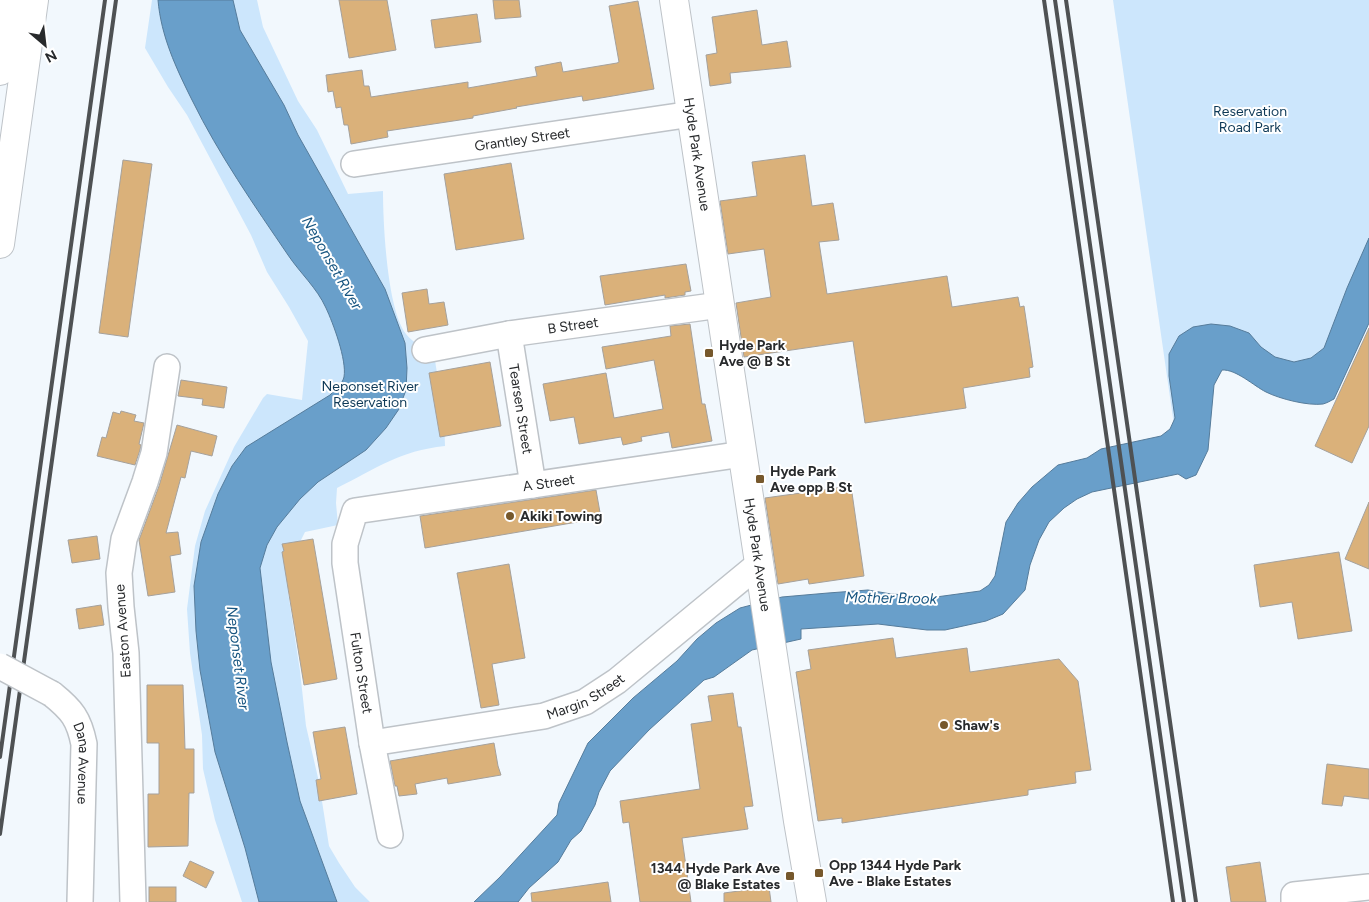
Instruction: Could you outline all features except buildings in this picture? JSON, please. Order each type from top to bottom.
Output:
[{"type":"main road","points":[[0,71],[10,0]]},
{"type":"main road","points":[[1,228],[34,0]]},
{"type":"main road","name":"Hyde Park Avenue","points":[[674,0],[798,821],[812,902]]},
{"type":"street","name":"Grantley Street","points":[[354,164],[692,114]]},
{"type":"street","name":"B Street","points":[[425,350],[509,334],[720,305]]},
{"type":"street","name":"Tearsen Street","points":[[509,334],[533,485]]},
{"type":"street","name":"Easton Avenue","points":[[133,902],[126,653],[121,608],[120,573],[124,539],[152,460],[167,367]]},
{"type":"street","name":"A Street","points":[[355,511],[743,454]]},
{"type":"street","name":"Fulton Street","points":[[355,511],[345,544],[345,563],[372,743],[390,835]]},
{"type":"street","name":"Margin Street","points":[[372,743],[544,716],[584,702],[618,681],[761,577]]},
{"type":"street","name":"Dana Avenue","points":[[0,666],[52,694],[75,715],[82,733],[84,744],[80,902]]},
{"type":"street","points":[[1294,902],[1294,895],[1369,887]]},
{"type":"green space","name":"Neponset River Reservation","points":[[152,0],[257,0],[263,27],[298,101],[317,130],[348,194],[383,191],[387,266],[394,306],[406,334],[415,343],[434,354],[444,418],[445,446],[429,448],[401,456],[337,488],[338,525],[305,532],[288,566],[288,592],[306,726],[319,782],[329,846],[355,887],[370,902],[242,902],[215,820],[203,769],[202,735],[190,653],[187,609],[195,546],[205,511],[234,447],[263,398],[267,394],[302,400],[308,341],[267,272],[251,235],[187,115],[145,48]]},
{"type":"green space","name":"Reservation Road Park","points":[[1113,0],[1369,0],[1369,248],[1328,351],[1308,366],[1284,368],[1244,336],[1175,432]]},
{"type":"water","name":"Neponset River Reservation","points":[[158,0],[233,0],[240,30],[284,105],[298,135],[385,289],[405,343],[406,390],[399,409],[386,428],[366,450],[318,482],[300,499],[277,527],[267,545],[260,568],[271,662],[300,801],[337,902],[259,902],[245,848],[215,752],[200,670],[194,586],[201,542],[218,494],[232,466],[246,447],[330,395],[343,380],[343,361],[336,332],[322,301],[288,255],[237,179],[202,120],[175,64],[162,26]]},
{"type":"water","name":"Mother Brook","points":[[1369,238],[1369,323],[1334,399],[1324,404],[1317,404],[1286,399],[1266,392],[1233,372],[1222,370],[1214,385],[1208,450],[1196,475],[1186,479],[1178,474],[1092,492],[1064,508],[1049,522],[1039,540],[1030,565],[1025,590],[1003,614],[986,621],[945,630],[927,630],[878,624],[801,629],[801,639],[752,650],[714,677],[704,680],[649,730],[610,771],[581,831],[571,840],[558,862],[529,888],[518,902],[474,902],[500,877],[557,815],[559,803],[588,743],[633,698],[677,661],[697,639],[716,623],[740,608],[782,597],[868,590],[891,594],[936,597],[980,591],[989,585],[995,576],[1006,522],[1018,503],[1032,487],[1058,465],[1087,458],[1101,449],[1161,436],[1170,429],[1175,418],[1169,376],[1169,354],[1179,336],[1193,327],[1211,324],[1230,326],[1249,333],[1261,347],[1275,357],[1294,362],[1311,358],[1324,348]]},
{"type":"railway","points":[[0,757],[105,0]]},
{"type":"railway","points":[[0,834],[116,0]]},
{"type":"railway","points":[[1044,0],[1173,902]]},
{"type":"railway","points":[[1055,0],[1184,902]]},
{"type":"railway","points":[[1066,0],[1196,902]]},
{"type":"place","name":"Hyde Park Ave @ B St","points":[[709,353]]},
{"type":"place","name":"Hyde Park Ave opp B St","points":[[760,479]]},
{"type":"place","name":"Akiki Towing","points":[[510,516]]},
{"type":"place","name":"Shaw's","points":[[944,725]]},
{"type":"place","name":"Opp 1344 Hyde Park Ave - Blake Estates","points":[[819,873]]},
{"type":"place","name":"1344 Hyde Park Ave @ Blake Estates","points":[[790,876]]},
{"type":"water label","name":"Neponset River","points":[[332,263]]},
{"type":"water label","name":"Neponset River","points":[[238,658]]}]
